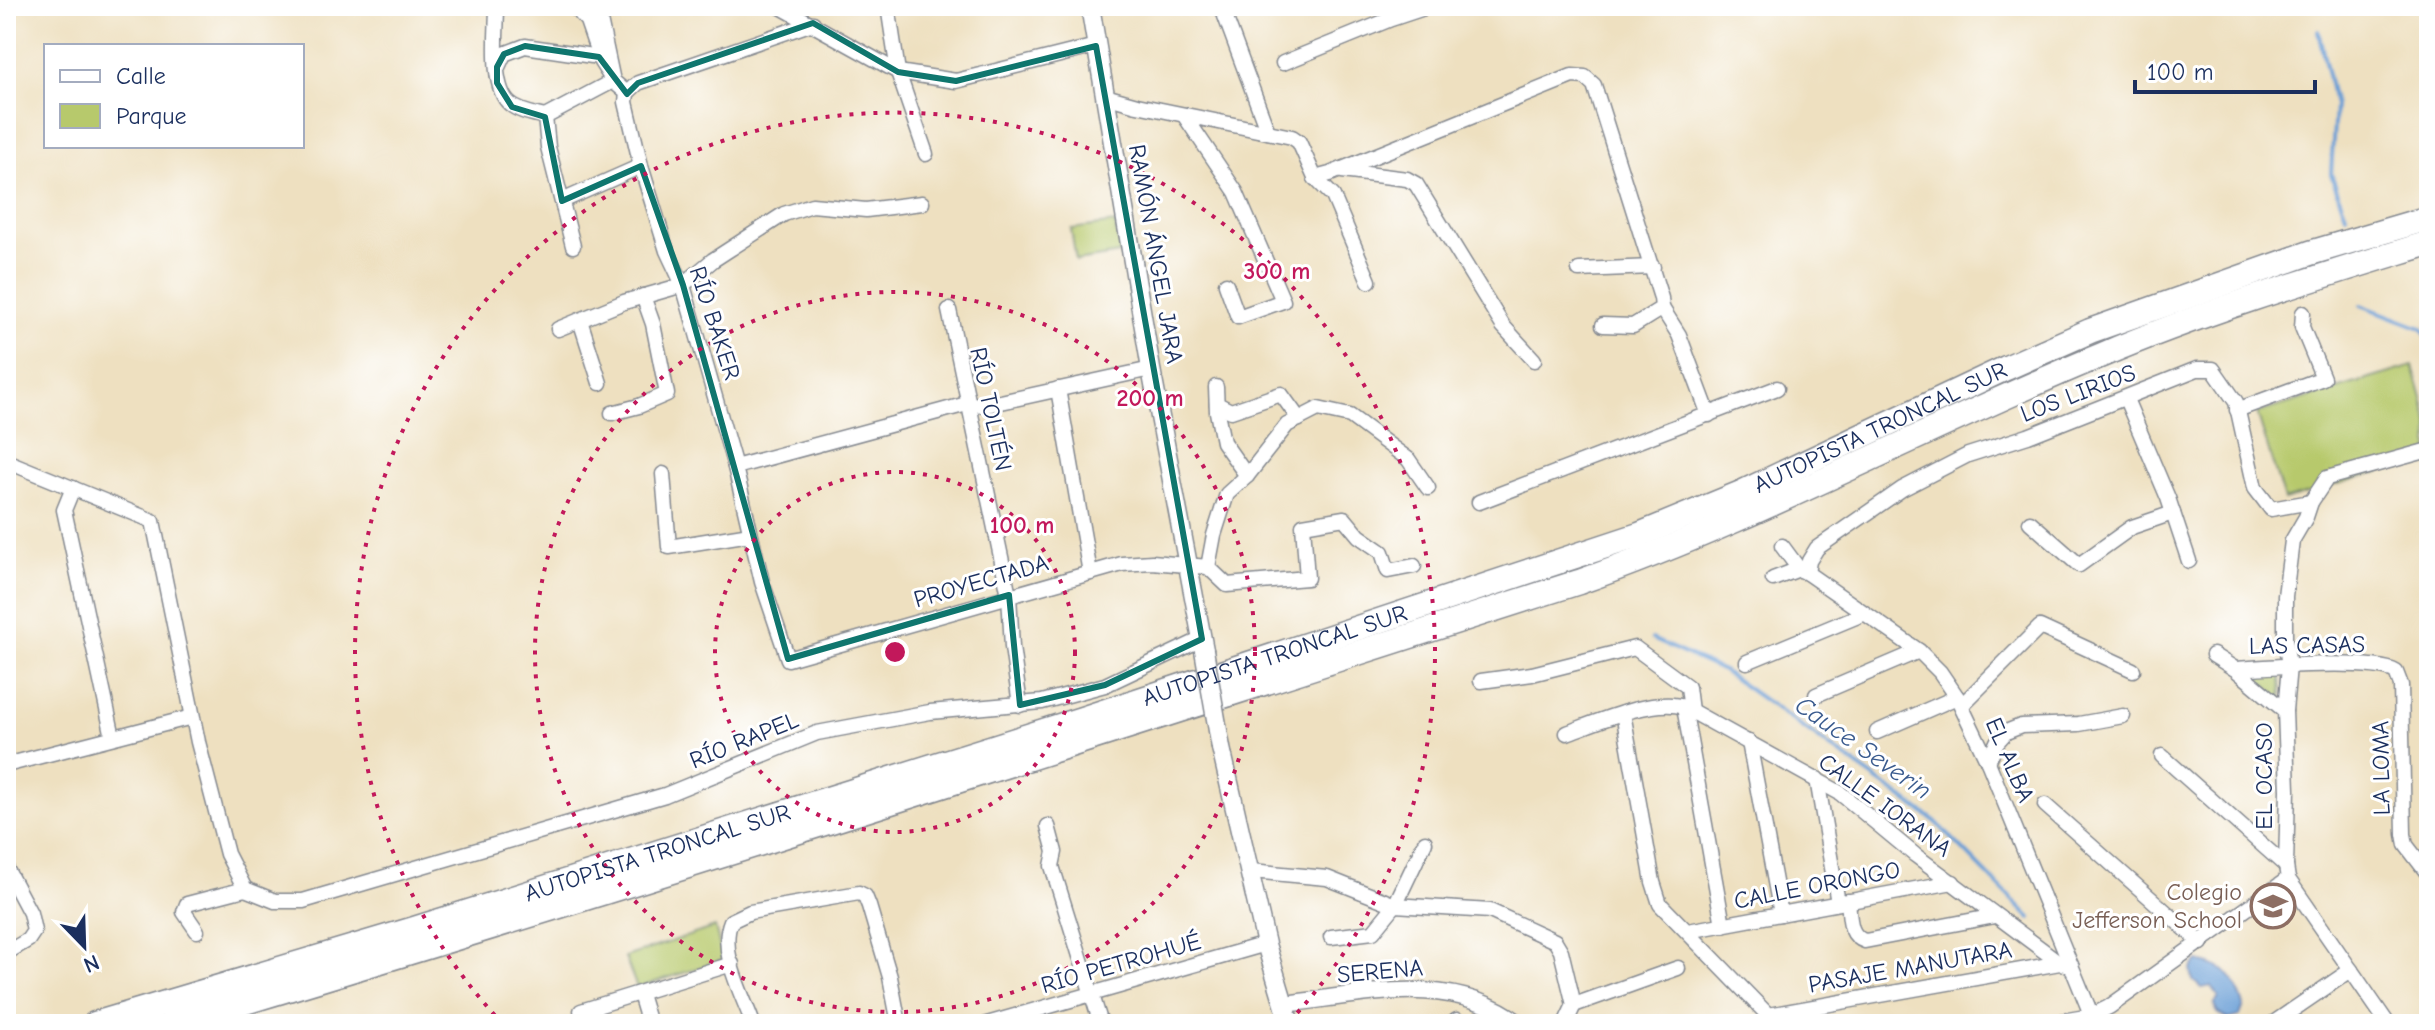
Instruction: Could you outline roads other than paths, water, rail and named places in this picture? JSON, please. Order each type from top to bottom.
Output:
[{"type":"highway","name":"AUTOPISTA TRONCAL SUR","points":[[95,1024],[411,930],[1082,719],[1639,535],[1741,493],[2090,331],[2310,253],[2429,218]]},
{"type":"highway","name":"AUTOPISTA TRONCAL SUR","points":[[171,1024],[455,940],[1579,582],[1715,530],[2050,377],[2152,334],[2258,296],[2429,243]]},
{"type":"main road","name":"RAMÓN ÁNGEL JARA","points":[[1090,6],[1151,369],[1221,748],[1266,944],[1290,1024]]},
{"type":"street","points":[[497,6],[497,83],[512,107],[545,117],[613,81]]},
{"type":"street","points":[[574,6],[587,21],[599,57],[613,81],[627,93],[638,83],[813,23]]},
{"type":"street","points":[[597,6],[613,81]]},
{"type":"street","points":[[779,6],[898,72],[956,81],[1096,46]]},
{"type":"street","points":[[888,6],[898,72],[926,154]]},
{"type":"street","points":[[1283,63],[1388,12],[1430,6]]},
{"type":"street","points":[[1222,8],[1268,132]]},
{"type":"street","points":[[497,67],[504,54],[525,46],[599,57]]},
{"type":"street","points":[[1315,178],[1572,76],[1585,77],[1594,85],[1653,267],[1662,308],[1679,335],[1709,415]]},
{"type":"street","name":"RÍO BAKER","points":[[627,93],[626,102],[641,166],[667,251],[683,285],[735,467],[762,582],[788,659]]},
{"type":"street","points":[[1105,96],[1292,137],[1299,142],[1315,178],[1333,196],[1369,281]]},
{"type":"street","points":[[1184,115],[1236,192],[1283,301],[1238,317],[1226,284]]},
{"type":"street","points":[[545,117],[548,147],[573,246]]},
{"type":"street","points":[[562,201],[641,166]]},
{"type":"street","points":[[1340,170],[1407,179],[1416,184],[1503,326],[1534,360]]},
{"type":"street","points":[[558,329],[643,296],[683,285],[713,260],[784,214],[812,205],[866,210],[922,203]]},
{"type":"street","points":[[1579,270],[1653,267]]},
{"type":"street","points":[[612,413],[667,394],[653,324],[643,296]]},
{"type":"street","points":[[1603,325],[1633,326],[1662,308]]},
{"type":"street","name":"RÍO TOLTÉN","points":[[949,310],[1009,595],[1020,705]]},
{"type":"street","points":[[2237,410],[2323,378],[2302,327],[2303,313]]},
{"type":"street","points":[[580,320],[600,383]]},
{"type":"street","points":[[735,467],[967,404],[987,405],[1151,369]]},
{"type":"street","name":"LOS LIRIOS","points":[[1803,571],[1817,548],[1902,489],[1947,465],[2126,399],[2197,369],[2213,369],[2236,402],[2255,488],[2271,509],[2311,502]]},
{"type":"street","points":[[1216,387],[1223,442],[1247,476]]},
{"type":"street","points":[[1479,502],[1777,388]]},
{"type":"street","points":[[1058,389],[1090,573]]},
{"type":"street","points":[[1217,404],[1231,411],[1281,394],[1299,419]]},
{"type":"street","points":[[2126,399],[2173,513],[2189,561]]},
{"type":"street","points":[[1208,567],[1227,494],[1247,476],[1287,425],[1318,409],[1350,416],[1408,459],[1428,488]]},
{"type":"street","name":"EL OCASO","points":[[2287,873],[2285,711],[2289,666],[2285,639],[2285,596],[2292,541],[2327,478],[2429,450]]},
{"type":"street","points":[[6,461],[153,521],[192,717],[227,854],[245,889],[187,904],[184,912],[197,931]]},
{"type":"street","points":[[663,474],[669,547],[750,534]]},
{"type":"street","points":[[73,488],[64,510],[113,737]]},
{"type":"street","points":[[2030,522],[2079,565],[2132,527],[2173,513]]},
{"type":"street","name":"PROYECTADA","points":[[788,659],[1122,564],[1152,562],[1208,567],[1227,585],[1307,578],[1303,525],[1344,518],[1359,536],[1382,552],[1388,571],[1414,566]]},
{"type":"street","name":"EL ALBA","points":[[1782,546],[1803,571],[1919,651],[1940,672],[1960,701],[1988,762],[2066,964],[2093,1020]]},
{"type":"street","points":[[1773,579],[1803,571]]},
{"type":"street","points":[[1747,662],[1863,614]]},
{"type":"street","points":[[1877,732],[1960,701],[2040,627],[2133,670]]},
{"type":"street","name":"RÍO RAPEL","points":[[245,889],[275,901],[303,901],[665,795],[817,733],[930,712],[1020,705],[1105,685],[1203,645]]},
{"type":"street","points":[[1481,681],[1532,674],[1635,648],[1688,687],[1687,709],[1723,925]]},
{"type":"street","points":[[1816,695],[1919,651]]},
{"type":"street","name":"LAS CASAS","points":[[2213,655],[2235,669],[2285,711]]},
{"type":"street","name":"LAS CASAS","points":[[2235,669],[2379,666]]},
{"type":"street","name":"LA LOMA","points":[[2379,666],[2396,672],[2401,685],[2404,834],[2406,845],[2429,875]]},
{"type":"street","points":[[1567,733],[1623,713],[1672,703],[1687,709]]},
{"type":"street","name":"CALLE IORANA","points":[[1687,709],[1840,793],[1995,916],[2066,964]]},
{"type":"street","points":[[1623,713],[1655,893],[1660,904],[1771,1019]]},
{"type":"street","points":[[1988,762],[1997,742],[2006,732],[2021,726],[2079,724],[2123,716]]},
{"type":"street","points":[[6,765],[192,717]]},
{"type":"street","points":[[1749,742],[1781,914]]},
{"type":"street","points":[[2162,756],[2287,873],[2388,1024]]},
{"type":"street","points":[[1817,779],[1843,902],[1857,939],[1865,941],[1995,916]]},
{"type":"street","points":[[2045,805],[2201,943]]},
{"type":"street","points":[[1048,826],[1055,852],[1052,866],[1101,1024]]},
{"type":"street","points":[[1331,937],[1373,932],[1395,905],[1425,842]]},
{"type":"street","points":[[6,868],[30,913],[34,931],[28,940],[6,953]]},
{"type":"street","points":[[1251,871],[1327,878],[1395,905],[1490,911],[1555,941],[1561,951],[1574,1005],[1565,1024]]},
{"type":"street","points":[[2045,1024],[2093,1020],[2201,943],[2287,873]]},
{"type":"street","name":"CALLE ORONGO","points":[[1688,931],[1953,882]]},
{"type":"street","points":[[753,1024],[728,947],[726,932],[731,921],[738,916],[859,893],[865,896],[873,921],[890,977],[899,1024]]},
{"type":"street","name":"RÍO PETROHUÉ","points":[[987,1024],[1266,944]]},
{"type":"street","points":[[588,1015],[640,994],[732,964]]},
{"type":"street","name":"PASAJE MANUTARA","points":[[1771,1019],[2066,964]]},
{"type":"street","points":[[1574,1005],[1678,968]]},
{"type":"street","points":[[2272,1024],[2351,970]]},
{"type":"street","name":"SERENA","points":[[1284,1004],[1407,990],[1438,990],[1481,1001],[1520,1024]]},
{"type":"street","points":[[640,994],[649,1024]]},
{"type":"water","points":[[2198,961],[2216,966],[2233,980],[2244,1005],[2240,1016],[2228,1019],[2218,1013],[2214,1006],[2219,997],[2212,986],[2202,988],[2193,981],[2191,969]]},
{"type":"waterway","points":[[2318,31],[2335,106],[2331,174],[2346,215]]},
{"type":"waterway","points":[[2361,305],[2421,328],[2429,339]]},
{"type":"waterway","name":"Cauce Severin","points":[[1652,639],[1723,671],[1935,821],[2030,918]]},
{"type":"place","name":"Colegio Jefferson School","points":[[2273,906]]}]
